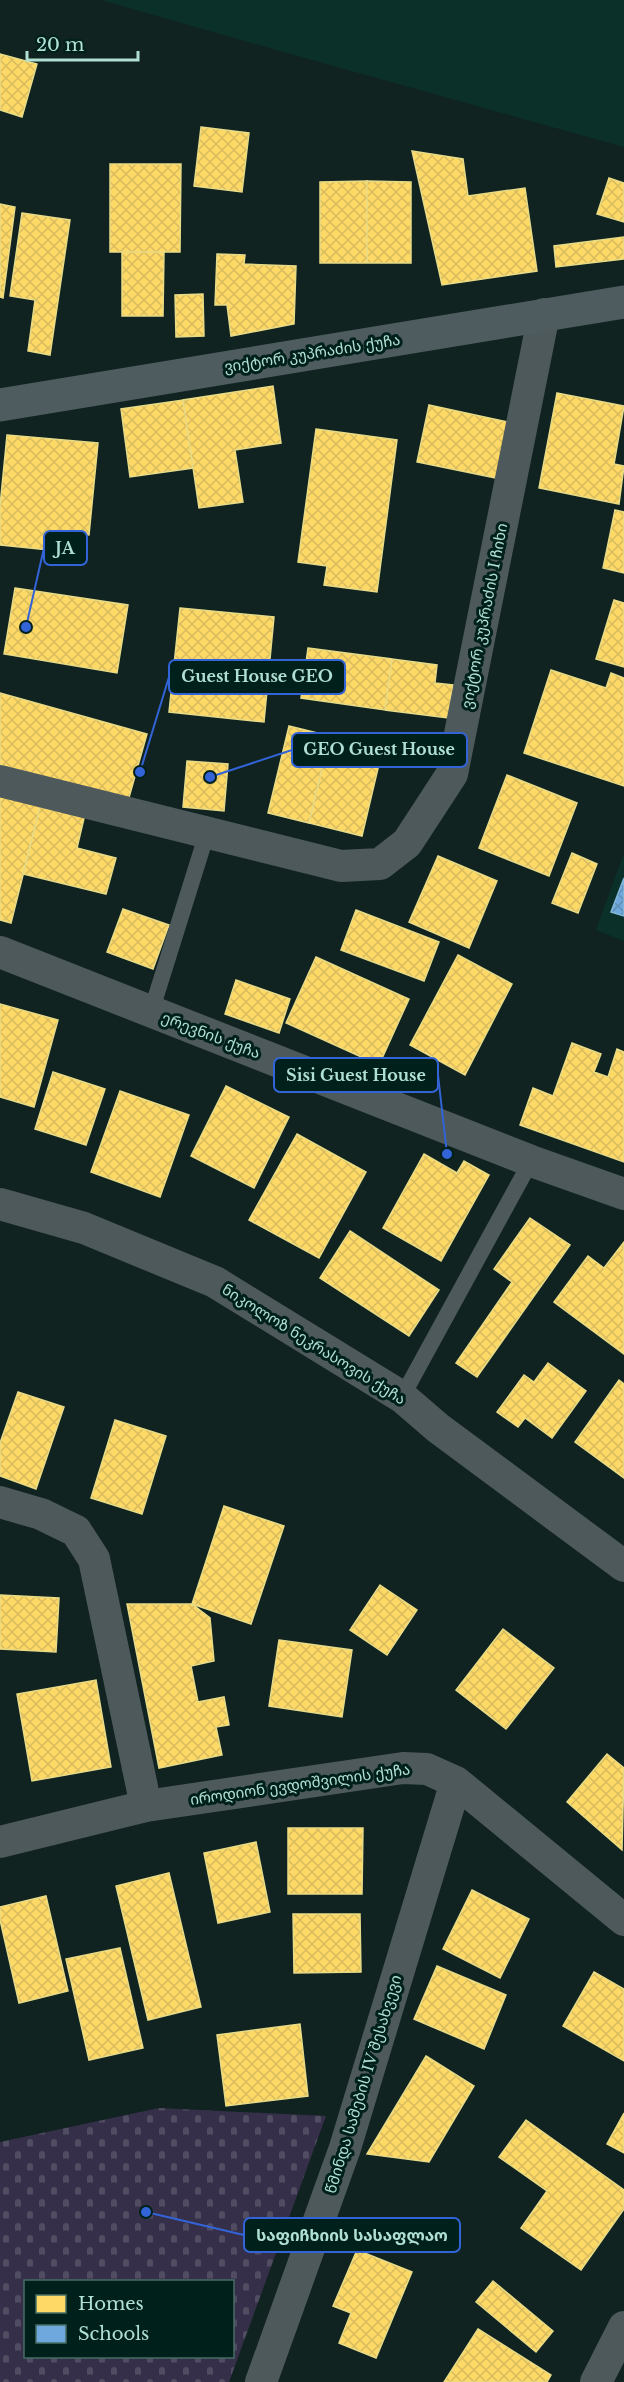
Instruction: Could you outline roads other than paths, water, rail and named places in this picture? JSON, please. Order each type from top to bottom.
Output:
[{"type":"street","name":"ვიქტორ კუპრაძის ქუჩა","points":[[0,405],[624,302]]},
{"type":"street","name":"ვიქტორ კუპრაძის I ჩიხი","points":[[0,781],[340,866],[380,864],[406,843],[452,774],[544,314]]},
{"type":"street","name":"ერევნის ქუჩა","points":[[0,952],[531,1161],[624,1194]]},
{"type":"street","name":"ნიკოლოზ ნეკრასოვის ქუჩა","points":[[0,1204],[84,1228],[215,1282],[402,1397],[438,1428],[624,1566]]},
{"type":"street","points":[[0,1502],[41,1514],[76,1531],[94,1559],[146,1806]]},
{"type":"street","name":"იროდიონ ევდოშვილის ქუჩა","points":[[0,1842],[146,1806],[403,1767],[428,1769],[456,1782],[624,1920]]},
{"type":"street","name":"წმინდა სამების IV შესახვევი","points":[[261,2382],[345,2148],[456,1782]]},
{"type":"street","points":[[596,2382],[624,2327]]},
{"type":"lane","points":[[151,1012],[207,833]]},
{"type":"lane","points":[[402,1397],[531,1161]]},
{"type":"place","name":"JA","points":[[26,627]]},
{"type":"place","name":"Guest House GEO","points":[[140,772]]},
{"type":"place","name":"GEO Guest House","points":[[210,777]]},
{"type":"place","name":"Sisi Guest House","points":[[447,1154]]},
{"type":"place","name":"საფიჩხიის სასაფლაო","points":[[146,2212]]}]
